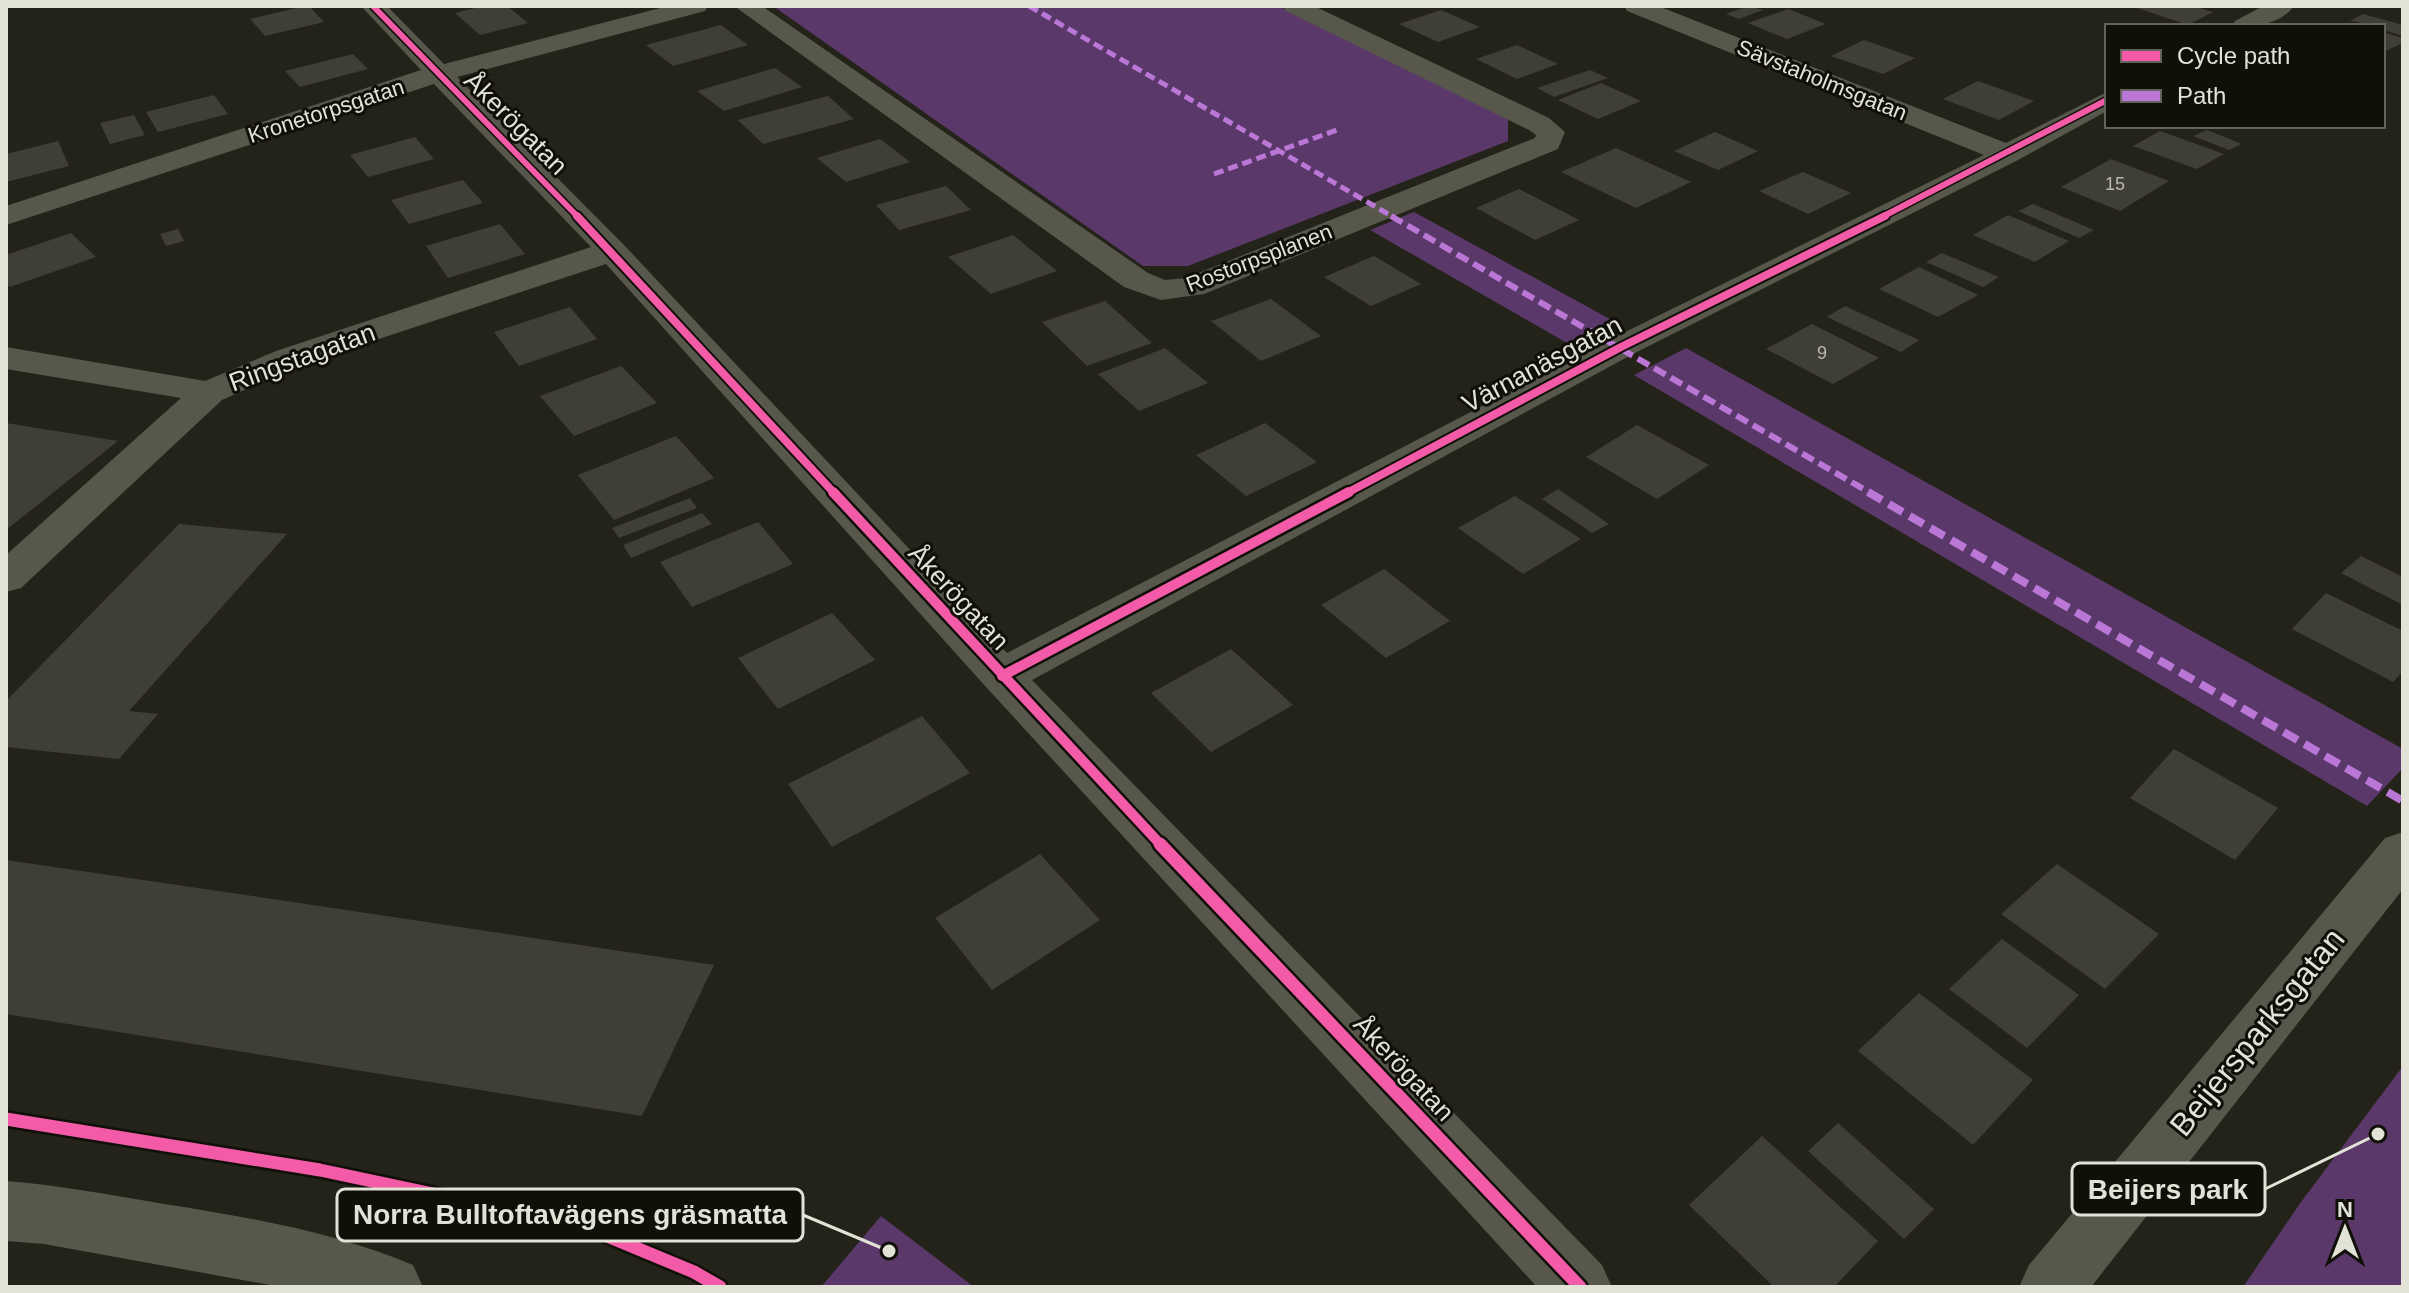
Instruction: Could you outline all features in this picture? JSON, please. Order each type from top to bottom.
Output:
[{"type":"street","name":"Åkerögatan","points":[[373,6],[612,251],[1002,676],[1580,1287]]},
{"type":"street","name":"Kronetorpsgatan","points":[[6,216],[437,74],[696,6]]},
{"type":"street","name":"Rostorpsplanen","points":[[746,6],[1136,280],[1161,290],[1192,287],[1548,143],[1551,132],[1539,124],[1295,6]]},
{"type":"street","name":"Sävstaholmsgatan","points":[[1636,6],[2008,154]]},
{"type":"street","points":[[2247,24],[2273,7]]},
{"type":"street","name":"Värnanäsgatan","points":[[1002,676],[1621,347],[2008,154],[2105,101]]},
{"type":"street","name":"Ringstagatan","points":[[6,578],[209,392],[288,358],[612,251]]},
{"type":"street","points":[[6,358],[209,392]]},
{"type":"street","name":"Beijersparksgatan","points":[[2051,1287],[2403,852]]},
{"type":"street","points":[[6,1211],[44,1214],[268,1252],[391,1287]]},
{"type":"shaded area","points":[[773,6],[1278,6],[1508,117],[1508,141],[1188,266],[1143,266]]},
{"type":"shaded area","points":[[1414,212],[1619,324],[1574,347],[1370,230]]},
{"type":"shaded area","points":[[1686,348],[2403,749],[2403,768],[2367,806],[1634,375]]},
{"type":"shaded area","points":[[2403,1066],[2403,1287],[2243,1287],[2301,1202]]},
{"type":"shaded area","points":[[881,1216],[974,1287],[821,1287]]},
{"type":"building","points":[[309,6],[324,22],[265,36],[250,19]]},
{"type":"building","points":[[483,6],[507,6],[528,23],[480,35],[455,13]]},
{"type":"building","points":[[1748,6],[1763,10],[1739,19],[1726,14]]},
{"type":"building","points":[[2131,6],[2193,6],[2213,12],[2185,24]]},
{"type":"building","points":[[1788,9],[1826,24],[1787,39],[1748,23]]},
{"type":"building","points":[[1441,10],[1480,27],[1438,42],[1399,24]]},
{"type":"building","points":[[2363,14],[2403,25],[2403,36],[2385,31],[2385,24],[2350,21]]},
{"type":"building","points":[[721,25],[748,45],[673,66],[646,45]]},
{"type":"building","points":[[2385,33],[2403,38],[2403,43],[2385,51]]},
{"type":"building","points":[[1864,40],[1915,58],[1883,74],[1831,56]]},
{"type":"building","points":[[1517,45],[1558,64],[1517,79],[1476,59]]},
{"type":"building","points":[[353,54],[368,69],[300,87],[285,71]]},
{"type":"building","points":[[775,68],[802,87],[724,111],[697,91]]},
{"type":"building","points":[[1590,70],[1608,78],[1554,97],[1537,88]]},
{"type":"building","points":[[1978,81],[2034,101],[1999,120],[1943,99]]},
{"type":"building","points":[[1601,83],[1641,101],[1598,119],[1558,100]]},
{"type":"building","points":[[214,95],[228,114],[158,132],[146,112]]},
{"type":"building","points":[[828,96],[854,119],[763,144],[738,120]]},
{"type":"building","points":[[134,115],[145,135],[110,144],[100,123]]},
{"type":"building","points":[[2207,130],[2242,144],[2229,150],[2193,136]]},
{"type":"building","points":[[2160,131],[2224,154],[2197,169],[2133,146]]},
{"type":"building","points":[[1715,132],[1758,151],[1718,170],[1674,151]]},
{"type":"building","points":[[415,137],[434,159],[368,177],[350,155]]},
{"type":"building","points":[[880,139],[910,162],[846,182],[817,158]]},
{"type":"building","points":[[58,141],[69,166],[6,182],[6,154]]},
{"type":"building","points":[[1616,148],[1691,182],[1636,208],[1561,172]]},
{"type":"building","points":[[2111,159],[2169,181],[2120,211],[2061,187]]},
{"type":"building","points":[[1803,172],[1851,193],[1808,214],[1759,191]]},
{"type":"building","points":[[463,180],[483,203],[409,224],[391,200]]},
{"type":"building","points":[[946,186],[971,210],[899,230],[876,205]]},
{"type":"building","points":[[1519,189],[1579,220],[1535,240],[1476,208]]},
{"type":"building","points":[[2033,204],[2094,230],[2079,238],[2018,211]]},
{"type":"building","points":[[2008,215],[2069,241],[2035,262],[1973,235]]},
{"type":"building","points":[[500,224],[525,254],[448,278],[426,246]]},
{"type":"building","points":[[178,229],[184,241],[166,246],[160,234]]},
{"type":"building","points":[[71,233],[96,257],[10,287],[6,284],[6,255]]},
{"type":"building","points":[[1013,235],[1057,271],[991,294],[948,257]]},
{"type":"building","points":[[1942,253],[1999,277],[1983,287],[1926,262]]},
{"type":"building","points":[[1374,256],[1421,284],[1371,306],[1324,277]]},
{"type":"building","points":[[1919,267],[1978,295],[1938,317],[1879,289]]},
{"type":"building","points":[[1271,299],[1321,336],[1261,361],[1211,321]]},
{"type":"building","points":[[1105,301],[1152,343],[1087,366],[1042,322]]},
{"type":"building","points":[[1845,306],[1919,340],[1901,352],[1827,317]]},
{"type":"building","points":[[570,307],[597,339],[519,366],[494,332]]},
{"type":"building","points":[[1812,324],[1879,358],[1833,384],[1766,349]]},
{"type":"building","points":[[1165,348],[1208,383],[1139,411],[1098,374]]},
{"type":"building","points":[[621,366],[657,403],[574,436],[540,396]]},
{"type":"building","points":[[6,423],[118,441],[6,530]]},
{"type":"building","points":[[1265,423],[1317,462],[1246,496],[1196,455]]},
{"type":"building","points":[[1637,425],[1709,465],[1657,499],[1586,457]]},
{"type":"building","points":[[676,436],[714,478],[614,520],[578,475]]},
{"type":"building","points":[[1558,489],[1609,524],[1592,533],[1542,499]]},
{"type":"building","points":[[1515,496],[1581,539],[1523,574],[1458,528]]},
{"type":"building","points":[[690,498],[697,508],[619,538],[612,528]]},
{"type":"building","points":[[702,513],[712,524],[631,558],[623,545]]},
{"type":"building","points":[[758,522],[793,564],[692,607],[660,562]]},
{"type":"building","points":[[179,524],[287,534],[129,711],[158,714],[119,759],[6,747],[6,701]]},
{"type":"building","points":[[2361,556],[2403,577],[2403,605],[2341,573]]},
{"type":"building","points":[[1384,569],[1450,621],[1386,658],[1321,605]]},
{"type":"building","points":[[2326,593],[2403,631],[2403,671],[2393,682],[2292,629]]},
{"type":"building","points":[[832,613],[875,660],[778,709],[738,658]]},
{"type":"building","points":[[1231,649],[1293,705],[1211,752],[1151,693]]},
{"type":"building","points":[[922,716],[970,773],[832,847],[788,784]]},
{"type":"building","points":[[2174,749],[2278,808],[2235,860],[2130,798]]},
{"type":"building","points":[[1040,854],[1100,920],[992,990],[935,918]]},
{"type":"building","points":[[6,860],[714,965],[642,1116],[6,1014]]},
{"type":"building","points":[[2057,864],[2159,934],[2105,989],[2001,914]]},
{"type":"building","points":[[2002,939],[2079,995],[2027,1048],[1949,989]]},
{"type":"building","points":[[1919,993],[2033,1080],[1973,1145],[1858,1051]]},
{"type":"building","points":[[1838,1123],[1934,1209],[1904,1239],[1808,1151]]},
{"type":"building","points":[[1762,1136],[1878,1241],[1834,1287],[1774,1287],[1689,1205]]},
{"type":"marked path","points":[[1029,6],[2403,801]]},
{"type":"marked path","points":[[1214,174],[1337,130]]},
{"type":"cycle path","points":[[373,6],[612,251],[1002,676],[1580,1287]]},
{"type":"cycle path","points":[[1002,676],[1621,347],[2008,154],[2105,101]]},
{"type":"cycle path","points":[[6,1119],[320,1170],[583,1226],[694,1272],[720,1287]]},
{"type":"place","name":"Beijers park","points":[[2378,1134]]},
{"type":"place","name":"Norra Bulltoftavägens gräsmatta","points":[[889,1251]]}]
